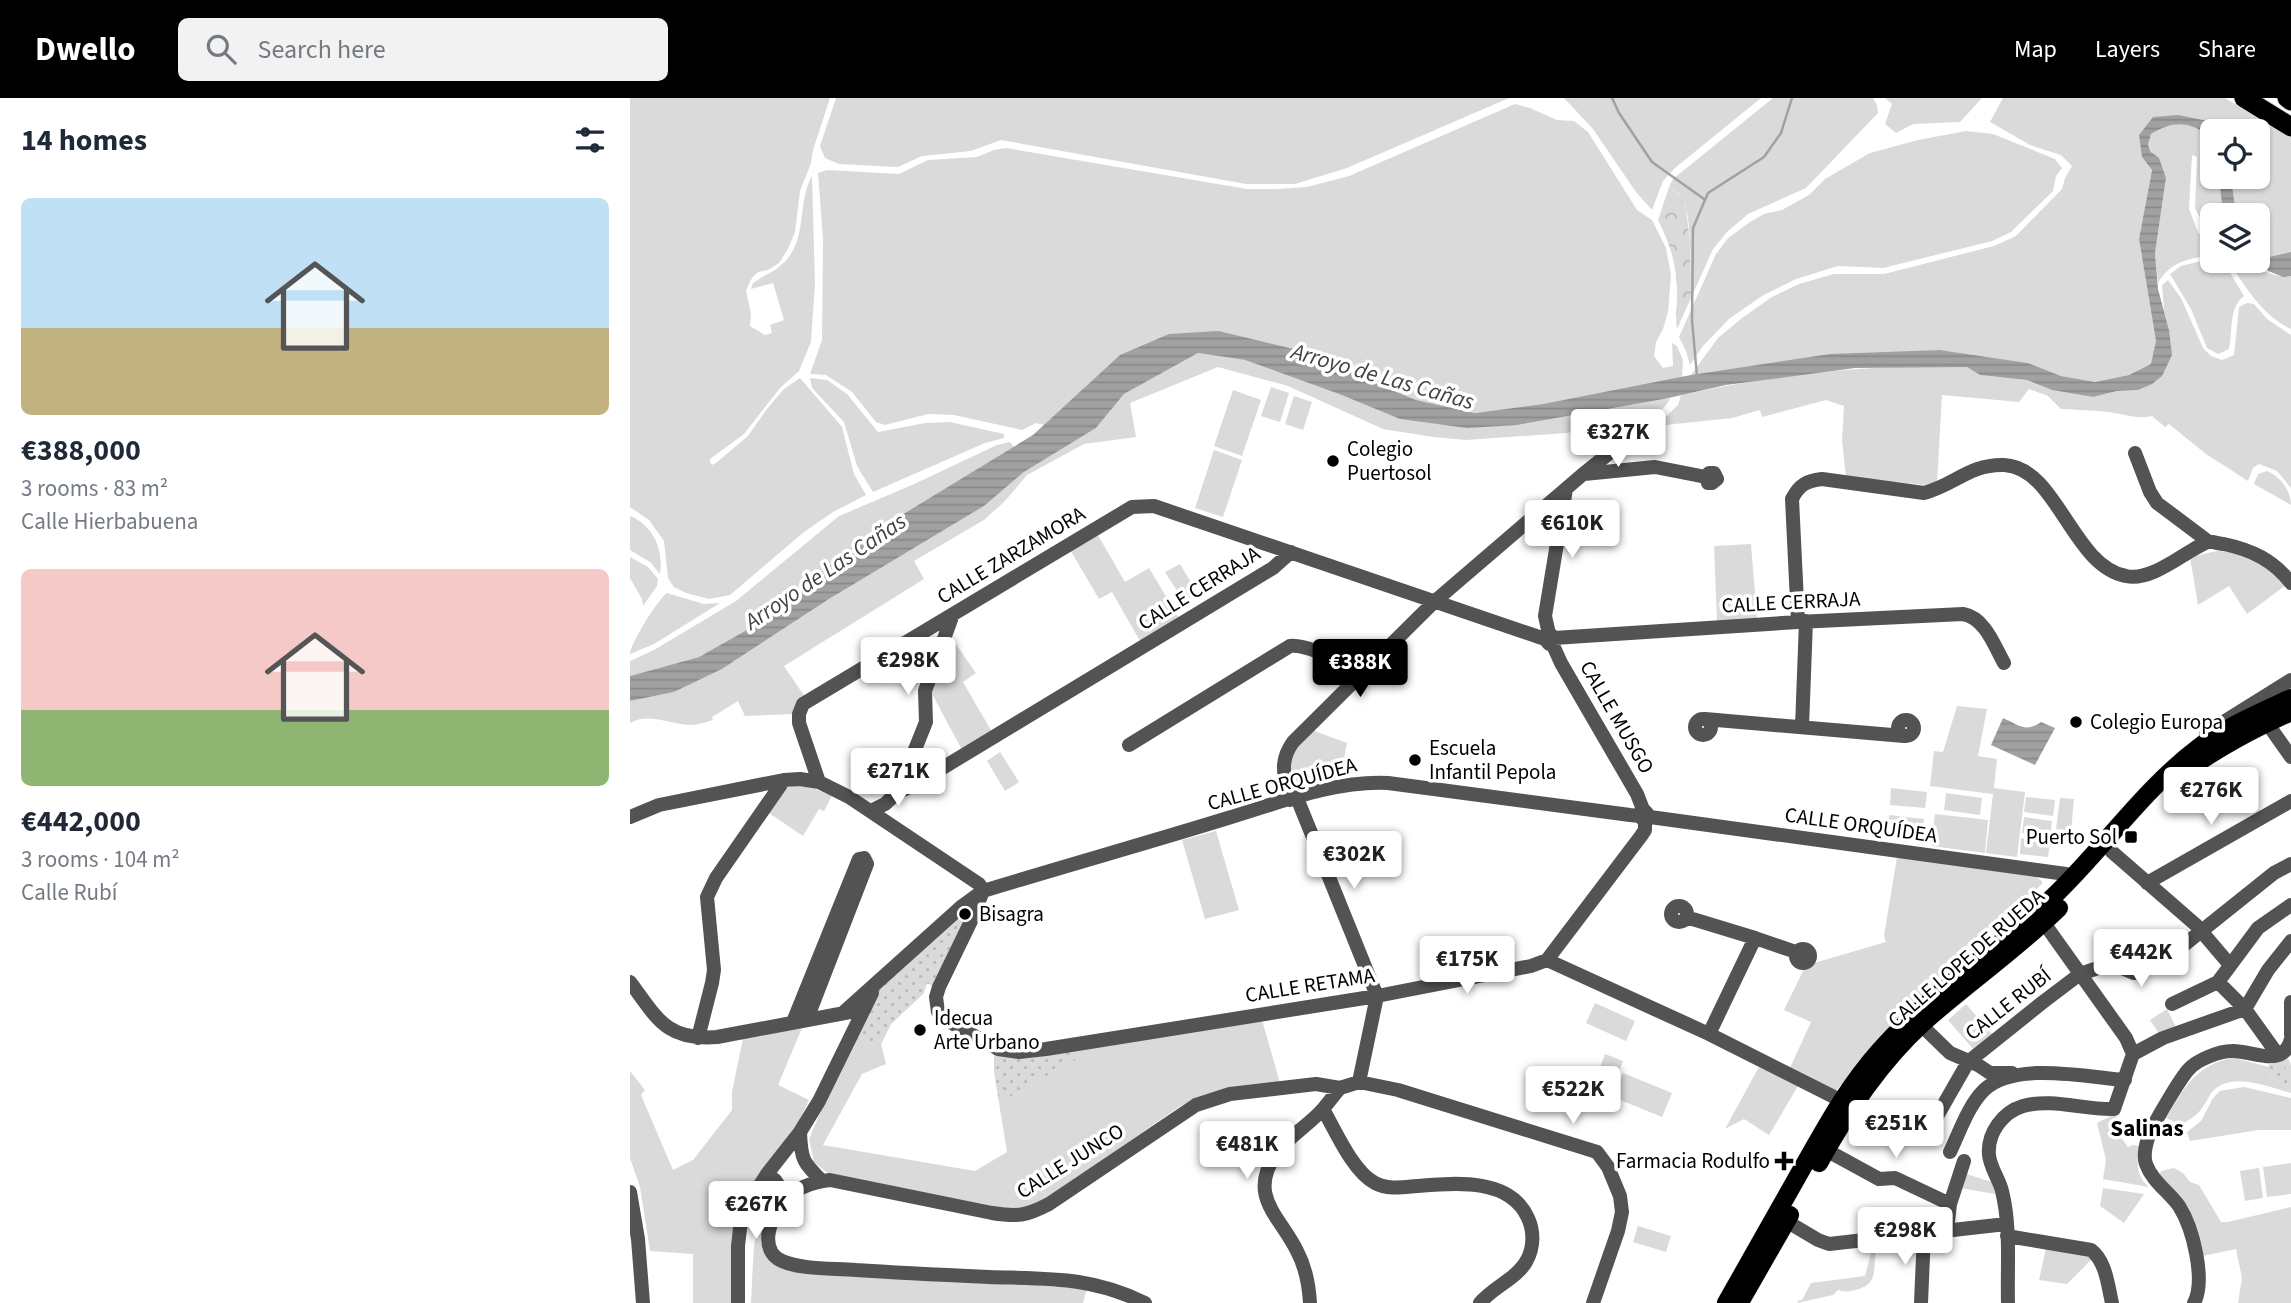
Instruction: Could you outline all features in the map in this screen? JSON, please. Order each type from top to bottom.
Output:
[{"type":"highway","points":[[2244,98],[2291,127]]},
{"type":"main road","name":"CALLE LOPE DE RUEDA","points":[[2071,874],[2149,791],[2200,746],[2291,698]]},
{"type":"main road","name":"CALLE LOPE DE RUEDA","points":[[1740,1303],[1826,1150],[1865,1088],[1898,1049],[1922,1025],[2044,923],[2177,779],[2207,756],[2291,712]]},
{"type":"main road","name":"CALLE LOPE DE RUEDA","points":[[1726,1303],[1840,1100],[1879,1051],[1915,1013],[2038,912],[2144,783],[2195,739]]},
{"type":"main road","points":[[2071,874],[2096,869]]},
{"type":"street","points":[[1359,1082],[1377,996],[1293,799],[1282,764],[1286,752],[1434,602],[1647,423]]},
{"type":"street","points":[[2134,453],[2157,503],[2208,542],[2260,555],[2281,570],[2291,583]]},
{"type":"street","points":[[1802,727],[1802,621],[1792,499],[1797,488],[1809,481],[1822,479],[1924,493],[1939,489],[1967,471],[2004,465],[2015,467],[2033,477],[2096,561],[2113,573],[2128,577],[2147,575],[2208,542]]},
{"type":"street","points":[[1582,475],[1656,467],[1706,477]]},
{"type":"street","name":"CALLE MUSGO","points":[[1566,489],[1545,616],[1550,639],[1561,663],[1637,794],[1645,817]]},
{"type":"street","name":"CALLE ZARZAMORA","points":[[819,782],[799,723],[800,708],[1132,507],[1154,506],[1291,552]]},
{"type":"street","name":"CALLE CERRAJA","points":[[871,810],[1273,568],[1291,552],[1550,639],[1802,621],[1964,614],[1972,615],[1981,623],[2004,663]]},
{"type":"street","points":[[898,792],[926,722],[925,691],[953,614]]},
{"type":"street","points":[[1129,745],[1290,646],[1299,645],[1361,673]]},
{"type":"street","name":"CALLE LOPE DE RUEDA","points":[[2195,739],[2291,680]]},
{"type":"street","points":[[1705,719],[1904,736]]},
{"type":"street","points":[[2267,723],[2291,757]]},
{"type":"street","points":[[698,1038],[713,970],[707,897],[716,878],[784,780]]},
{"type":"street","points":[[630,817],[659,805],[784,780],[819,782],[871,810],[979,884],[983,891]]},
{"type":"street","name":"CALLE ORQUÍDEA","points":[[844,1012],[961,907],[983,891],[1293,799],[1366,782],[2071,874]]},
{"type":"street","points":[[2147,883],[2291,801]]},
{"type":"street","points":[[1645,817],[1641,836],[1547,960],[1709,1034],[1840,1100]]},
{"type":"street","points":[[2111,851],[2196,925],[2230,965]]},
{"type":"street","points":[[864,858],[867,864],[800,1021],[859,859],[864,858]]},
{"type":"street","name":"CALLE RUBÍ","points":[[1924,1139],[1968,1062],[2080,974],[2115,965],[2134,973],[2141,971],[2184,945],[2274,873],[2291,864]]},
{"type":"street","name":"CALLE RETAMA","points":[[983,891],[939,987],[936,1004],[938,1012],[955,1025],[998,1049],[1019,1052],[1377,996],[1531,966],[1547,960]]},
{"type":"street","points":[[2172,1004],[2218,982],[2258,928],[2291,905]]},
{"type":"street","points":[[1686,917],[1797,952]]},
{"type":"street","points":[[2008,1303],[2007,1230],[2001,1190],[1989,1155],[1999,1122],[2011,1111],[2026,1105],[2062,1104],[2114,1109],[2133,1054],[2126,1038],[2044,923]]},
{"type":"street","points":[[1709,1034],[1755,938]]},
{"type":"street","points":[[2133,1054],[2163,1038],[2245,1009],[2268,970],[2291,941]]},
{"type":"street","points":[[630,982],[658,1019],[681,1035],[717,1037],[844,1012],[856,1014],[856,1024]]},
{"type":"street","points":[[2218,982],[2245,1009],[2278,1055]]},
{"type":"street","points":[[738,1303],[741,1220],[751,1195],[800,1132],[819,1101],[875,985]]},
{"type":"street","points":[[2194,1303],[2199,1287],[2187,1222],[2146,1164],[2149,1134],[2189,1069],[2209,1057],[2230,1050],[2264,1058],[2278,1055],[2289,1046],[2291,1002]]},
{"type":"street","points":[[1922,1025],[1950,1053],[1990,1073],[2035,1072],[2125,1080]]},
{"type":"street","points":[[1950,1152],[1973,1104],[1986,1088],[2017,1073]]},
{"type":"street","name":"CALLE JUNCO","points":[[822,1181],[830,1180],[1019,1217],[1049,1204],[1196,1105],[1230,1094],[1316,1084],[1340,1088],[1359,1082],[1398,1090],[1597,1152],[1608,1167],[1620,1196],[1622,1212],[1593,1303]]},
{"type":"street","points":[[1310,1303],[1302,1261],[1270,1209],[1266,1200],[1265,1180],[1267,1170],[1277,1153],[1323,1109],[1340,1088]]},
{"type":"street","points":[[1323,1109],[1348,1153],[1364,1176],[1374,1183],[1392,1187],[1474,1184],[1496,1189],[1520,1205],[1533,1232],[1531,1250],[1526,1262],[1480,1303]]},
{"type":"street","points":[[800,1132],[802,1157],[822,1181],[795,1191],[774,1213],[768,1240],[773,1253],[781,1261],[805,1266],[904,1274],[1071,1280],[1111,1288],[1145,1303]]},
{"type":"street","points":[[1826,1150],[1878,1178],[1895,1178],[1950,1204]]},
{"type":"street","points":[[786,1151],[802,1157]]},
{"type":"street","points":[[1947,1230],[1950,1204],[1964,1161]]},
{"type":"street","points":[[767,1174],[775,1180],[787,1198]]},
{"type":"street","points":[[630,1192],[638,1239],[643,1303]]},
{"type":"street","points":[[1786,1221],[1829,1244],[1947,1230],[2007,1230],[2091,1250],[2103,1265],[2112,1303]]},
{"type":"street","points":[[1921,1303],[1924,1233]]},
{"type":"green space","points":[[630,98],[830,98],[800,191],[795,232],[788,249],[779,263],[768,270],[758,272],[746,290],[751,314],[750,326],[765,335],[772,333],[770,325],[784,320],[773,283],[751,289],[753,283],[775,270],[790,256],[799,234],[804,198],[812,176],[815,284],[811,342],[799,371],[780,388],[744,434],[710,459],[710,462],[712,465],[716,463],[748,436],[784,389],[800,378],[842,427],[854,474],[866,495],[833,512],[804,532],[730,595],[709,599],[674,587],[668,578],[664,541],[649,520],[630,507]]},
{"type":"green space","points":[[836,98],[1509,98],[1347,168],[1295,184],[1246,184],[1001,140],[971,151],[922,156],[898,167],[839,164],[825,158],[820,146]]},
{"type":"green space","points":[[1564,98],[1761,98],[1675,168],[1663,181],[1652,210],[1636,192],[1593,129]]},
{"type":"green space","points":[[1773,98],[1873,98],[1878,113],[1806,188],[1748,214],[1727,232],[1713,249],[1691,298],[1686,207],[1682,198],[1669,187],[1673,179]]},
{"type":"green space","points":[[1885,98],[1982,98],[1960,122],[1913,124],[1896,133],[1885,124],[1892,104]]},
{"type":"green space","points":[[2003,98],[2225,98],[2261,119],[2200,120],[2153,117],[2142,157],[2152,170],[2139,239],[2156,341],[2152,364],[2129,375],[2095,382],[2061,376],[2028,363],[1940,350],[1691,375],[1718,338],[1772,297],[1799,284],[1834,274],[1884,274],[1994,246],[2016,236],[2062,189],[2072,166],[2061,155],[2030,145],[1990,122]]},
{"type":"green space","points":[[1515,104],[1557,120],[1574,121],[1588,132],[1637,210],[1652,220],[1666,248],[1671,275],[1668,312],[1656,342],[1654,356],[1663,368],[1673,366],[1672,343],[1677,346],[1683,360],[1682,378],[1543,404],[1475,413],[1416,400],[1294,349],[1219,331],[1075,397],[1044,425],[1036,423],[1022,430],[954,415],[928,414],[885,425],[876,422],[852,392],[826,375],[810,374],[822,340],[823,240],[818,173],[827,170],[899,174],[928,160],[977,157],[1006,148],[1247,189],[1307,187],[1349,176]]},
{"type":"green space","points":[[2179,123],[2200,129],[2200,189],[2220,189],[2222,203],[2200,203],[2200,217],[2195,209],[2197,157],[2192,155],[2189,209],[2200,234],[2200,258],[2174,266],[2158,283],[2155,253],[2166,178],[2148,145],[2151,134],[2163,127]]},
{"type":"green space","points":[[2270,125],[2291,137],[2291,252],[2270,257],[2270,203],[2234,203],[2233,189],[2270,189]]},
{"type":"green space","points":[[1966,131],[1993,134],[2055,159],[2062,168],[2056,176],[2053,191],[2011,232],[1992,241],[1883,268],[1838,266],[1796,279],[1762,296],[1729,319],[1703,346],[1690,365],[1679,337],[1716,254],[1728,238],[1764,214],[1782,210],[1809,195],[1825,179],[1870,153]]},
{"type":"green space","points":[[1669,187],[1682,197],[1690,242],[1691,298],[1677,329],[1674,265],[1658,220]]},
{"type":"green space","points":[[2200,261],[2200,273],[2230,273],[2244,296],[2233,314],[2229,349],[2218,354],[2207,348],[2191,309],[2170,274],[2181,266]]},
{"type":"green space","points":[[2237,273],[2291,276],[2291,329],[2271,316]]},
{"type":"green space","points":[[2168,280],[2181,298],[2203,348],[2211,356],[2222,360],[2234,355],[2239,307],[2247,303],[2254,304],[2267,319],[2291,335],[2291,488],[2277,471],[2259,464],[2253,468],[2248,481],[2206,454],[2169,424],[2165,427],[2152,416],[2061,409],[2048,396],[2029,389],[2019,402],[1942,395],[1937,483],[1925,485],[1846,477],[1842,440],[1844,406],[1826,400],[1762,417],[1760,410],[1732,418],[1656,426],[1678,405],[1681,395],[1752,381],[1859,369],[1967,367],[1980,375],[2028,380],[2052,390],[2093,397],[2117,391],[2138,390],[2169,330],[2162,285]]},
{"type":"green space","points":[[1198,353],[1245,360],[1400,419],[1517,425],[1670,398],[1661,411],[1635,425],[1632,423],[1633,418],[1567,433],[1466,440],[1383,429],[1288,386],[1218,367],[1130,403],[1136,437],[1084,444],[1027,475],[984,520],[914,561],[924,579],[784,666],[805,697],[793,714],[745,716],[738,701],[712,717],[713,720],[699,724],[652,719],[630,723],[630,701],[674,692],[722,669],[829,599],[984,506],[1024,472],[1096,428],[1124,394]]},
{"type":"green space","points":[[810,378],[827,380],[847,394],[878,432],[925,423],[950,422],[1004,434],[1004,438],[985,443],[873,492],[857,466],[844,422],[812,388]]},
{"type":"green space","points":[[1271,387],[1289,393],[1280,422],[1261,416]]},
{"type":"green space","points":[[1233,390],[1261,400],[1242,456],[1214,446]]},
{"type":"green space","points":[[1294,396],[1312,402],[1303,430],[1285,424]]},
{"type":"green space","points":[[1010,442],[1014,447],[864,538],[752,627],[699,657],[630,676],[630,661],[654,650],[736,601],[839,516],[997,445]]},
{"type":"green space","points":[[1214,450],[1242,460],[1223,517],[1195,508]]},
{"type":"green space","points":[[2267,471],[2284,485],[2291,505],[2254,484],[2258,474]]},
{"type":"green space","points":[[630,516],[645,525],[655,539],[660,556],[660,574],[650,562],[630,550]]},
{"type":"green space","points":[[1096,532],[1125,582],[1149,568],[1179,618],[1140,641],[1112,592],[1099,599],[1069,548]]},
{"type":"green space","points":[[1751,544],[1757,619],[1717,621],[1714,546]]},
{"type":"green space","points":[[2217,551],[2247,556],[2271,571],[2286,585],[2247,614],[2229,586],[2198,605],[2190,557]]},
{"type":"green space","points":[[630,557],[648,567],[658,579],[657,586],[643,606],[630,578]]},
{"type":"green space","points":[[1180,564],[1198,594],[1184,602],[1165,572]]},
{"type":"green space","points":[[667,593],[704,604],[720,603],[654,644],[630,654],[645,622]]},
{"type":"green space","points":[[951,637],[976,673],[963,682],[992,732],[962,750],[930,690]]},
{"type":"green space","points":[[1957,706],[1987,709],[1978,756],[1997,759],[1994,788],[2025,792],[2017,857],[1986,853],[1993,794],[1930,786],[1934,751],[1943,752]]},
{"type":"green space","points":[[1312,730],[1347,743],[1340,778],[1295,790],[1289,757]]},
{"type":"green space","points":[[1000,752],[1019,782],[1005,791],[987,761]]},
{"type":"green space","points":[[796,785],[832,796],[824,811],[819,809],[803,836],[769,813],[785,789]]},
{"type":"green space","points":[[1891,788],[1927,792],[1925,808],[1890,805]]},
{"type":"green space","points":[[1946,793],[1982,798],[1980,815],[1944,810]]},
{"type":"green space","points":[[2026,797],[2055,800],[2053,816],[2024,812]]},
{"type":"green space","points":[[2060,798],[2074,799],[2071,831],[2056,829]]},
{"type":"green space","points":[[1935,814],[1988,820],[1985,853],[1931,846]]},
{"type":"green space","points":[[1889,815],[1924,819],[1921,836],[1887,832]]},
{"type":"green space","points":[[2024,817],[2052,821],[2050,836],[2022,833]]},
{"type":"green space","points":[[1216,831],[1239,910],[1205,919],[1182,840]]},
{"type":"green space","points":[[2021,838],[2050,842],[2048,857],[2020,854]]},
{"type":"green space","points":[[1897,857],[2036,877],[2042,884],[1896,1019],[1836,1091],[1790,1068],[1811,1022],[1784,1010],[1804,969],[1814,963],[1886,942],[1884,936]]},
{"type":"green space","points":[[962,916],[964,919],[932,986],[927,983],[924,993],[891,1024],[881,1044],[852,1038],[877,990]]},
{"type":"green space","points":[[924,993],[891,1024],[881,1044],[886,1064],[862,1074],[823,1145],[975,1171],[1007,1152],[999,1103],[1078,1058],[1077,1049],[1262,1020],[1280,1083],[1228,1089],[1179,1107],[1038,1204],[1011,1211],[830,1175],[814,1162],[809,1139],[852,1038]]},
{"type":"green space","points":[[1595,1003],[1635,1021],[1626,1041],[1586,1023]]},
{"type":"green space","points":[[1966,1004],[1992,1034],[1974,1050],[1948,1020]]},
{"type":"green space","points":[[2167,1009],[2176,1027],[2158,1032],[2150,1020]]},
{"type":"green space","points":[[802,1028],[778,1085],[809,1100],[793,1134],[750,1194],[734,1303],[693,1303],[693,1254],[650,1251],[640,1187],[630,1158],[630,1071],[645,1090],[641,1095],[673,1170],[693,1160],[732,1110],[732,1092],[743,1038]]},
{"type":"green space","points":[[1077,1049],[1079,1058],[999,1103],[994,1053]]},
{"type":"green space","points":[[1605,1054],[1623,1061],[1610,1096],[1592,1089]]},
{"type":"green space","points":[[2238,1057],[2269,1067],[2272,1080],[2282,1060],[2288,1058],[2291,1065],[2291,1093],[2250,1082],[2228,1082],[2211,1093],[2198,1113],[2181,1125],[2166,1118],[2180,1095],[2202,1070],[2212,1064]]},
{"type":"green space","points":[[2282,1060],[2291,1082],[2282,1084],[2272,1080],[2268,1065]]},
{"type":"green space","points":[[1759,1067],[1798,1086],[1769,1135],[1744,1119],[1725,1129]]},
{"type":"green space","points":[[1623,1073],[1672,1093],[1662,1117],[1613,1097]]},
{"type":"green space","points":[[2244,1087],[2291,1098],[2291,1130],[2259,1130],[2190,1141],[2187,1132],[2201,1121],[2213,1098],[2220,1091]]},
{"type":"green space","points":[[2115,1114],[2121,1122],[2114,1128],[2128,1147],[2140,1146],[2138,1168],[2149,1187],[2103,1179],[2106,1160],[2097,1123]]},
{"type":"green space","points":[[2291,1163],[2291,1194],[2267,1197],[2263,1167]]},
{"type":"green space","points":[[2174,1168],[2183,1173],[2190,1182],[2199,1185],[2221,1222],[2291,1207],[2291,1303],[2238,1303],[2242,1278],[2236,1249],[2203,1256],[2188,1211],[2159,1175],[2161,1171]]},
{"type":"green space","points":[[2259,1168],[2263,1198],[2245,1201],[2240,1171]]},
{"type":"green space","points":[[1963,1173],[1992,1182],[1995,1194],[1960,1188]]},
{"type":"green space","points":[[2103,1188],[2144,1194],[2124,1223],[2100,1206]]},
{"type":"green space","points":[[769,1191],[778,1199],[764,1238],[795,1270],[888,1279],[1011,1283],[1087,1289],[1083,1303],[751,1303],[756,1229],[763,1201]]},
{"type":"green space","points":[[1638,1226],[1671,1236],[1666,1252],[1633,1242]]},
{"type":"green space","points":[[1883,1244],[1883,1250],[1876,1249],[1873,1276],[1868,1284],[1853,1291],[1838,1290],[1833,1295],[1797,1303],[1802,1300],[1811,1283],[1865,1276],[1873,1245]]},
{"type":"green space","points":[[2046,1248],[2086,1254],[2093,1258],[2067,1284],[2039,1280]]},
{"type":"water","name":"Arroyo de Las Cañas","points":[[2178,115],[2200,119],[2200,130],[2182,124],[2168,126],[2151,134],[2148,145],[2151,152],[2159,158],[2166,178],[2155,253],[2158,289],[2169,330],[2172,355],[2162,376],[2138,390],[2117,391],[2093,397],[2052,390],[2027,380],[1980,375],[1967,367],[1855,368],[1726,385],[1517,425],[1467,428],[1400,419],[1245,360],[1198,353],[1124,394],[1096,428],[1024,472],[984,506],[829,599],[722,669],[674,692],[630,701],[630,676],[699,657],[752,627],[864,538],[1033,435],[1120,355],[1169,334],[1219,331],[1294,349],[1416,400],[1475,413],[1543,404],[1691,375],[1830,354],[1940,350],[2028,363],[2061,376],[2095,382],[2129,375],[2151,364],[2156,341],[2139,239],[2152,170],[2142,157],[2139,135],[2153,117]]},
{"type":"water","points":[[2220,189],[2233,189],[2234,203],[2222,203]]},
{"type":"water","points":[[2291,252],[2291,276],[2283,277],[2270,272],[2270,257]]},
{"type":"water","points":[[2003,718],[2022,727],[2031,727],[2041,722],[2055,728],[2035,765],[1991,745]]},
{"type":"waterway","points":[[1612,98],[1652,162],[1704,199]]},
{"type":"waterway","points":[[1697,376],[1692,320],[1693,228],[1708,193],[1764,157],[1781,133],[1792,98]]},
{"type":"place","name":"Colegio Puertosol","points":[[1333,461]]},
{"type":"place","name":"Colegio Europa","points":[[2076,722]]},
{"type":"place","name":"Escuela Infantil Pepola","points":[[1415,760]]},
{"type":"place","name":"Puerto Sol","points":[[2131,837]]},
{"type":"place","name":"Bisagra","points":[[965,914]]},
{"type":"place","name":"Idecua Arte Urbano","points":[[920,1030]]},
{"type":"place","name":"Farmacia Rodulfo","points":[[1784,1161]]},
{"type":"district","name":"Salinas","points":[[2147,1128]]}]
